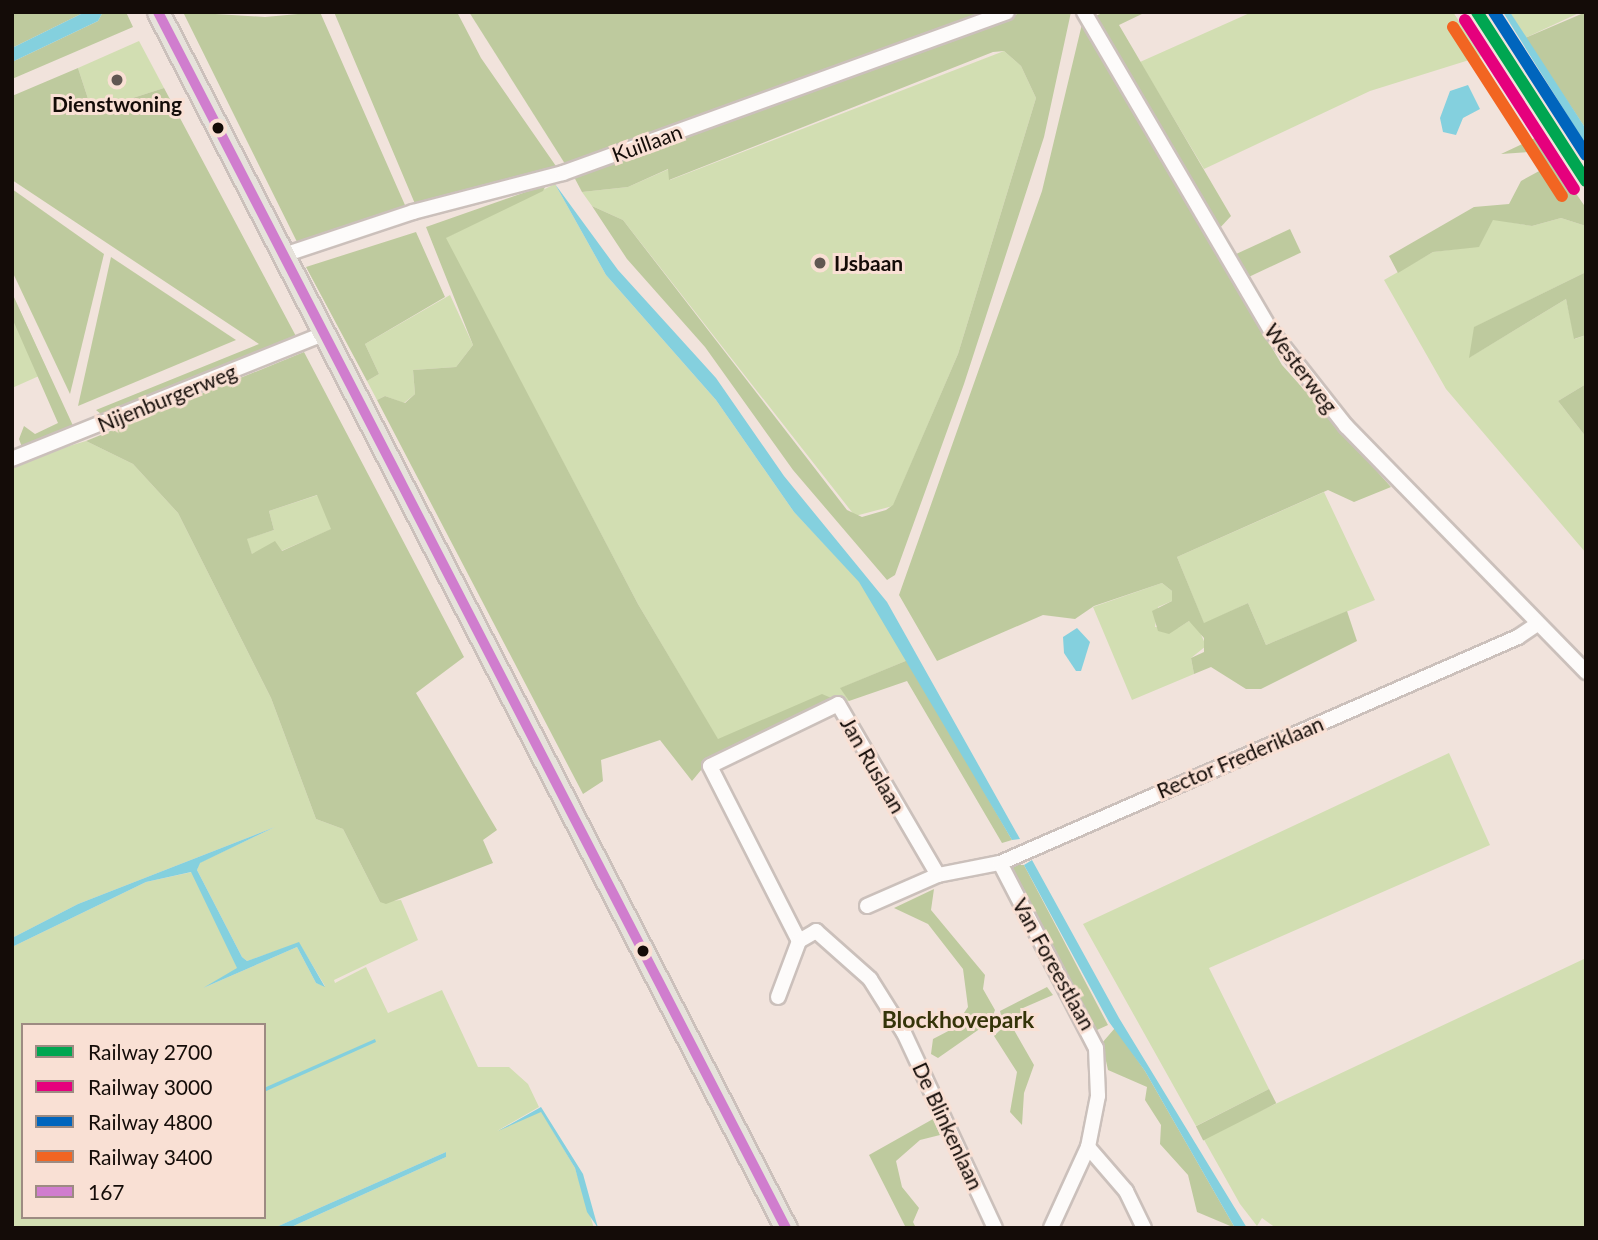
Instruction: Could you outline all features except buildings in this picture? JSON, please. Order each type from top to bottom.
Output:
[{"type":"main road","points":[[158,12],[288,251],[321,335],[786,1228]]},
{"type":"street","name":"Kuillaan","points":[[288,251],[563,173],[1007,12]]},
{"type":"street","name":"Westerweg","points":[[1084,12],[1272,332],[1346,426],[1586,672]]},
{"type":"street","name":"Nijenburgerweg","points":[[12,459],[321,335]]},
{"type":"street","name":"Rector Frederiklaan","points":[[867,906],[938,875],[1000,863],[1518,637],[1537,624]]},
{"type":"street","name":"Jan Ruslaan","points":[[799,941],[710,766],[838,704],[938,875]]},
{"type":"street","name":"Van Foreestlaan","points":[[1000,863],[1093,1036],[1098,1096],[1088,1147],[1051,1228]]},
{"type":"street","name":"De Blinkenlaan","points":[[799,941],[817,931],[870,979],[904,1033],[995,1228]]},
{"type":"street","points":[[778,997],[799,941]]},
{"type":"street","points":[[1088,1147],[1126,1191],[1144,1228]]},
{"type":"green space","points":[[12,12],[85,12],[12,48]]},
{"type":"green space","points":[[103,12],[126,12],[133,27],[12,79],[12,62],[98,21]]},
{"type":"green space","points":[[183,12],[265,17],[320,12],[412,221],[303,254]]},
{"type":"green space","points":[[334,12],[457,12],[481,58],[558,169],[421,218]]},
{"type":"green space","points":[[469,12],[993,12],[567,167]]},
{"type":"green space","points":[[1023,12],[1071,12],[1044,137],[964,384],[895,575],[887,580],[793,470],[705,347],[627,259],[592,206],[623,220],[847,510],[862,517],[886,510],[893,505],[958,354],[1036,98],[1021,66],[1004,51],[993,52],[669,180],[668,169],[628,187],[582,192],[573,175]]},
{"type":"green space","points":[[1105,12],[1146,12],[1119,25],[1231,216],[1218,230],[1093,17]]},
{"type":"green space","points":[[1252,12],[1453,12],[1482,56],[1370,91],[1204,169],[1140,62]]},
{"type":"green space","points":[[1510,12],[1581,12],[1525,38]]},
{"type":"green space","points":[[1586,12],[1586,129],[1525,38]]},
{"type":"green space","points":[[1082,24],[1282,365],[1391,487],[1354,502],[1328,490],[1177,557],[1204,623],[1248,603],[1266,645],[1347,611],[1357,641],[1261,689],[1246,689],[1211,667],[1194,674],[1191,658],[1204,652],[1204,638],[1189,621],[1169,634],[1158,631],[1152,611],[1172,601],[1172,591],[1162,583],[1094,606],[1075,619],[1043,615],[937,661],[899,595],[1042,191]]},
{"type":"green space","points":[[139,41],[164,88],[92,111],[78,68]]},
{"type":"green space","name":"IJsbaan","points":[[1004,51],[1021,66],[1036,98],[958,354],[893,506],[855,516],[623,220],[592,206],[582,192],[628,187],[669,169],[670,180]]},
{"type":"green space","points":[[78,68],[92,111],[164,88],[298,340],[107,419],[96,410],[259,344],[12,180],[12,96]]},
{"type":"green space","points":[[1537,137],[1586,208],[1586,226],[1561,218],[1532,226],[1493,220],[1479,247],[1433,252],[1398,273],[1389,256],[1474,207],[1509,204],[1521,181],[1541,170],[1529,152],[1501,154]]},
{"type":"green space","points":[[555,184],[606,275],[716,400],[794,512],[859,581],[908,660],[841,688],[849,701],[718,740],[638,604],[445,238]]},
{"type":"green space","points":[[546,185],[543,191],[446,238],[638,604],[718,739],[822,694],[836,700],[706,764],[692,781],[660,740],[601,760],[603,781],[583,794],[377,400],[385,396],[405,403],[415,394],[413,370],[456,367],[473,345],[426,227]]},
{"type":"green space","points":[[12,189],[104,254],[70,394],[12,271]]},
{"type":"green space","points":[[1561,218],[1586,226],[1586,272],[1475,327],[1470,357],[1566,299],[1575,339],[1586,335],[1586,384],[1558,401],[1586,437],[1586,553],[1446,389],[1384,280],[1433,252],[1479,246],[1493,219],[1532,226]]},
{"type":"green space","points":[[1290,229],[1301,253],[1244,279],[1233,256]]},
{"type":"green space","points":[[416,232],[445,297],[365,344],[379,374],[367,381],[306,267]]},
{"type":"green space","points":[[111,257],[236,340],[78,406]]},
{"type":"green space","points":[[1586,272],[1586,335],[1574,339],[1566,299],[1469,358],[1474,327]]},
{"type":"green space","points":[[12,293],[48,372],[12,388]]},
{"type":"green space","points":[[12,293],[75,430],[23,450],[19,439],[24,426],[35,434],[58,423],[12,318]]},
{"type":"green space","points":[[450,295],[473,345],[456,367],[413,370],[415,394],[404,403],[385,396],[377,400],[367,381],[379,374],[365,344]]},
{"type":"green space","points":[[304,352],[464,657],[416,693],[497,830],[483,840],[493,863],[386,904],[380,902],[343,829],[316,819],[271,698],[178,513],[133,464],[86,441]],"holes":[[[317,495],[331,529],[282,551],[275,541],[252,554],[247,539],[274,530],[269,511]]]},
{"type":"green space","points":[[1586,384],[1586,437],[1558,401]]},
{"type":"green space","points":[[86,441],[133,464],[178,513],[271,698],[316,819],[343,829],[380,902],[401,900],[418,940],[334,980],[335,983],[366,967],[388,1013],[442,990],[478,1067],[509,1067],[528,1084],[539,1107],[497,1131],[541,1111],[575,1168],[594,1228],[289,1228],[446,1157],[446,1152],[274,1228],[12,1228],[12,947],[146,882],[192,872],[238,969],[203,988],[297,947],[316,983],[325,986],[299,943],[247,961],[242,957],[197,870],[199,863],[275,827],[78,904],[12,938],[12,463]]},
{"type":"green space","points":[[1324,492],[1375,600],[1266,645],[1248,603],[1204,624],[1177,557]]},
{"type":"green space","points":[[318,495],[332,529],[281,551],[252,554],[246,539],[274,530],[269,511]]},
{"type":"green space","points":[[1162,583],[1172,591],[1172,601],[1158,607],[1155,627],[1178,628],[1189,621],[1197,625],[1206,646],[1191,658],[1194,674],[1132,700],[1093,607]]},
{"type":"green space","points":[[908,660],[1012,840],[1002,843],[907,681],[849,701],[840,688]]},
{"type":"green space","points":[[1449,753],[1490,845],[1209,968],[1269,1089],[1196,1126],[1083,924]]},
{"type":"green space","points":[[1011,865],[1024,865],[1108,1025],[1097,1030],[1092,1023]]},
{"type":"green space","points":[[934,889],[931,910],[985,975],[983,989],[995,1010],[991,1021],[938,1058],[931,1054],[933,1039],[954,1028],[968,1007],[963,969],[928,924],[894,908]]},
{"type":"green space","points":[[1586,958],[1586,1228],[1276,1228],[1262,1218],[1257,1226],[1240,1204],[1203,1138]]},
{"type":"green space","points":[[1047,987],[1053,995],[1023,1008],[1014,1030],[1034,1065],[1024,1093],[1022,1125],[1010,1112],[1017,1072],[994,1036],[1004,1026],[1000,1011]]},
{"type":"green space","points":[[1115,1028],[1145,1071],[1235,1228],[1197,1212],[1188,1175],[1160,1144],[1161,1125],[1145,1100],[1147,1087],[1108,1070],[1102,1043]]},
{"type":"green space","points":[[1269,1089],[1276,1103],[1203,1140],[1196,1126]]},
{"type":"green space","points":[[933,1119],[940,1135],[920,1140],[896,1161],[902,1187],[919,1208],[913,1222],[916,1228],[906,1228],[869,1155]]},
{"type":"water","points":[[85,12],[103,12],[98,21],[12,62],[12,48]]},
{"type":"water","points":[[1503,12],[1510,12],[1586,129],[1586,145]]},
{"type":"water","points":[[1468,85],[1480,109],[1463,118],[1456,135],[1443,132],[1440,118],[1450,91]]},
{"type":"water","points":[[555,184],[618,270],[716,378],[784,476],[887,602],[1020,839],[1012,840],[859,582],[794,512],[716,400],[606,275]]},
{"type":"water","points":[[1077,628],[1090,642],[1081,671],[1076,671],[1064,653],[1063,637]]},
{"type":"water","points":[[275,827],[200,863],[197,870],[242,957],[247,961],[299,942],[325,987],[316,983],[297,947],[203,988],[237,968],[191,872],[146,882],[12,947],[12,938],[78,904]]},
{"type":"water","points":[[1032,860],[1119,1018],[1247,1228],[1235,1228],[1145,1071],[1109,1022],[1024,865]]},
{"type":"water","points":[[375,1039],[376,1042],[266,1091],[266,1087]]},
{"type":"water","points":[[541,1107],[583,1174],[598,1228],[587,1212],[575,1168],[541,1112],[498,1131]]},
{"type":"water","points":[[446,1152],[446,1157],[289,1228],[274,1228]]},
{"type":"rail line","name":"2700","points":[[1477,12],[1586,181]]},
{"type":"rail line","name":"4800","points":[[1494,12],[1586,155]]},
{"type":"rail line","name":"3000","points":[[1465,20],[1574,189]]},
{"type":"rail line","name":"3400","points":[[1453,27],[1562,196]]},
{"type":"transit line","name":"167","points":[[158,12],[786,1228]]},
{"type":"place","name":"Dienstwoning","points":[[117,80]]},
{"type":"place","name":"IJsbaan","points":[[820,263]]},
{"type":"district","name":"Blockhovepark","points":[[958,1019]]}]
